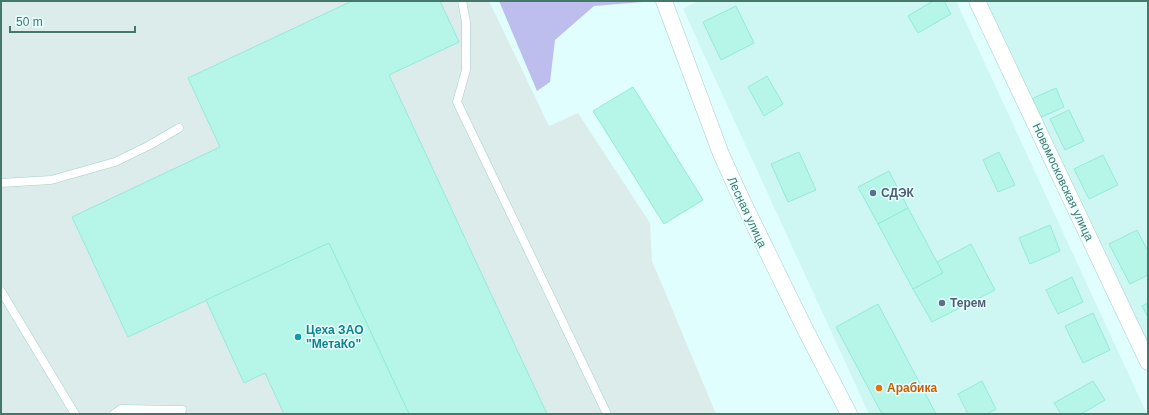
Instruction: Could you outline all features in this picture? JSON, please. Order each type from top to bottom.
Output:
[{"type":"street","name":"Лесная улица","points":[[664,1],[721,154],[740,198],[849,414]]},
{"type":"street","name":"Новомосковская улица","points":[[977,1],[1148,362]]},
{"type":"lane","points":[[462,1],[466,22],[466,70],[457,102],[607,414]]},
{"type":"lane","points":[[1,183],[51,180],[115,162],[150,145],[179,128]]},
{"type":"lane","points":[[1,291],[75,414]]},
{"type":"lane","points":[[114,414],[121,410],[182,410],[180,414]]},
{"type":"shaded area","points":[[1,1],[489,1],[549,126],[578,113],[650,223],[652,261],[716,414],[1,414]]},
{"type":"shaded area","points":[[499,1],[643,2],[594,6],[555,40],[550,82],[537,91]]},
{"type":"shaded area","points":[[698,1],[956,1],[1147,414],[869,414],[683,9]]},
{"type":"shaded area","points":[[975,1],[1148,1],[1148,351]]},
{"type":"building","points":[[352,1],[440,1],[459,42],[389,75],[547,414],[409,414],[329,243],[128,337],[72,217],[220,147],[188,78]]},
{"type":"building","points":[[933,1],[944,1],[951,14],[918,33],[908,16]]},
{"type":"building","points":[[736,6],[754,43],[721,60],[703,22]]},
{"type":"building","points":[[767,76],[783,104],[764,116],[748,87]]},
{"type":"building","points":[[633,87],[703,200],[664,224],[593,111]]},
{"type":"building","points":[[1056,88],[1064,107],[1037,119],[1029,100]]},
{"type":"building","points":[[1069,110],[1084,141],[1065,150],[1050,119]]},
{"type":"building","points":[[799,152],[816,190],[788,202],[771,164]]},
{"type":"building","points":[[999,152],[1015,185],[998,192],[983,160]]},
{"type":"building","points":[[1103,155],[1118,185],[1089,199],[1074,169]]},
{"type":"building","points":[[889,171],[908,208],[878,224],[858,187]]},
{"type":"building","points":[[908,208],[943,273],[913,289],[878,224]]},
{"type":"building","points":[[1050,225],[1060,251],[1030,264],[1019,238]]},
{"type":"building","points":[[1137,230],[1148,251],[1148,275],[1130,284],[1109,244]]},
{"type":"building","name":"Цеха ЗАО \"МетаКо\"","points":[[329,243],[409,414],[284,414],[265,373],[244,383],[206,300]]},
{"type":"building","points":[[971,244],[995,290],[932,322],[913,289],[943,273],[937,262]]},
{"type":"building","points":[[1072,277],[1083,302],[1058,314],[1046,290]]},
{"type":"building","points":[[1148,303],[1148,317],[1142,306]]},
{"type":"building","points":[[878,304],[936,414],[882,414],[836,327]]},
{"type":"building","points":[[1093,313],[1110,350],[1083,363],[1065,326]]},
{"type":"building","points":[[982,381],[996,409],[987,414],[968,414],[958,394]]},
{"type":"building","points":[[1093,381],[1105,400],[1081,414],[1061,414],[1054,403]]},
{"type":"place","name":"СДЭК","points":[[873,193]]},
{"type":"place","name":"Терем","points":[[942,303]]},
{"type":"place","name":"Цеха ЗАО \"МетаКо\"","points":[[298,337]]},
{"type":"place","name":"Арабика","points":[[879,388]]}]
